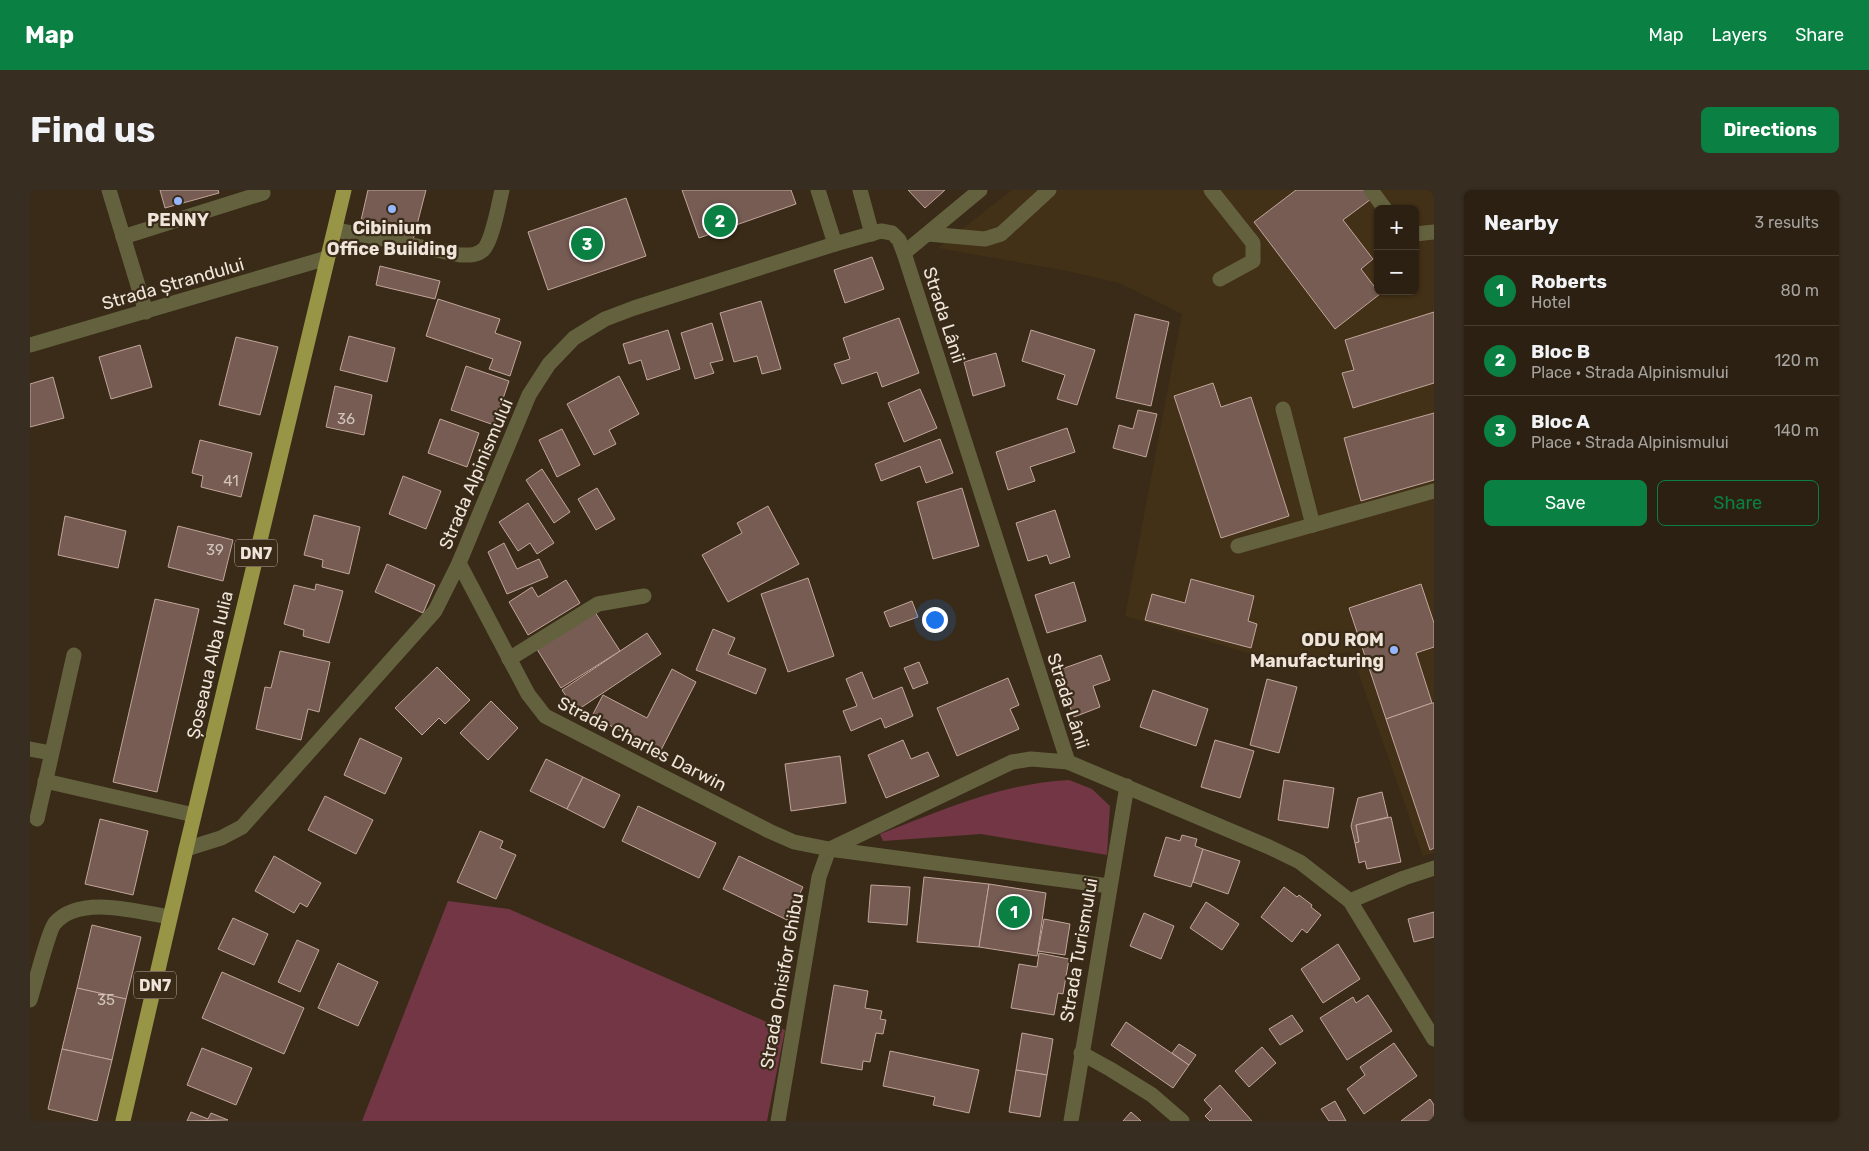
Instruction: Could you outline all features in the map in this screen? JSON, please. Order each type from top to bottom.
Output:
[{"type":"main road","name":"Șoseaua Alba Iulia","points":[[123,1121],[186,849],[344,190]]},
{"type":"street","points":[[109,190],[146,312]]},
{"type":"street","points":[[334,230],[460,256],[474,255],[484,249],[489,239],[502,190]]},
{"type":"street","points":[[818,190],[835,244]]},
{"type":"street","points":[[860,190],[877,232]]},
{"type":"street","name":"Strada Lânii","points":[[904,253],[980,190]]},
{"type":"street","points":[[928,234],[985,239],[1000,234],[1049,190]]},
{"type":"street","points":[[1211,190],[1253,243],[1253,261],[1220,278]]},
{"type":"street","points":[[1371,190],[1382,205]]},
{"type":"street","points":[[123,237],[263,191]]},
{"type":"street","name":"Strada Alpinismului","points":[[186,849],[221,838],[242,827],[435,611],[459,562],[529,396],[549,364],[574,338],[606,319],[634,308],[877,232]]},
{"type":"street","name":"Strada Lânii","points":[[877,232],[892,232],[899,240],[904,253],[1068,762],[1269,846],[1300,862],[1350,901],[1434,1039]]},
{"type":"street","points":[[1419,234],[1434,232]]},
{"type":"street","name":"Strada Ștrandului","points":[[30,345],[327,258]]},
{"type":"street","points":[[1283,409],[1313,525]]},
{"type":"street","points":[[1238,546],[1434,491]]},
{"type":"street","name":"Strada Charles Darwin","points":[[459,562],[528,694],[536,707],[553,722],[769,831],[794,842],[829,849],[1109,886]]},
{"type":"street","points":[[509,659],[598,604],[644,596]]},
{"type":"street","points":[[37,819],[74,655]]},
{"type":"street","points":[[30,749],[51,753]]},
{"type":"street","points":[[829,849],[1012,762],[1030,759],[1068,762]]},
{"type":"street","points":[[45,781],[194,816]]},
{"type":"street","name":"Strada Turismului","points":[[1071,1121],[1127,786]]},
{"type":"street","name":"Strada Onisifor Ghibu","points":[[778,1121],[819,877],[829,849]]},
{"type":"street","points":[[1350,901],[1404,878],[1434,868]]},
{"type":"street","points":[[30,1000],[54,923],[66,914],[82,908],[96,906],[170,917]]},
{"type":"street","points":[[1081,1053],[1152,1095],[1182,1121]]},
{"type":"shaded area","points":[[1012,190],[1434,190],[1434,853],[1423,856],[1351,652],[1277,662],[1125,616],[1182,314],[1119,283],[1067,271],[938,248]]},
{"type":"shaded area","points":[[1069,780],[1092,789],[1110,806],[1107,855],[981,834],[883,841],[880,834],[996,792],[1044,782]]},
{"type":"shaded area","points":[[448,901],[509,909],[785,1030],[767,1121],[362,1121]]},
{"type":"building","name":"PENNY","points":[[160,190],[218,190],[219,193],[165,208]]},
{"type":"building","name":"Cibinium Office Building","points":[[368,190],[426,190],[413,240],[359,229]]},
{"type":"building","points":[[682,190],[791,190],[796,204],[699,238]]},
{"type":"building","points":[[908,190],[945,190],[925,208]]},
{"type":"building","points":[[1296,190],[1364,190],[1371,199],[1343,220],[1373,259],[1361,269],[1374,286],[1374,295],[1379,295],[1335,329],[1254,222]]},
{"type":"building","points":[[626,198],[646,256],[548,290],[528,232]]},
{"type":"building","points":[[872,257],[884,289],[845,303],[834,270]]},
{"type":"building","points":[[380,266],[440,281],[435,299],[376,285]]},
{"type":"building","points":[[438,299],[500,319],[495,333],[521,342],[510,376],[489,369],[493,359],[426,336]]},
{"type":"building","points":[[761,301],[781,369],[762,374],[757,356],[734,362],[720,313]]},
{"type":"building","points":[[1434,312],[1434,383],[1353,408],[1342,373],[1354,370],[1345,340]]},
{"type":"building","points":[[1135,314],[1169,322],[1151,406],[1116,398]]},
{"type":"building","points":[[899,318],[919,373],[882,387],[877,372],[842,384],[834,364],[850,359],[843,338]]},
{"type":"building","points":[[712,323],[723,360],[710,363],[714,373],[695,379],[681,333]]},
{"type":"building","points":[[668,330],[680,369],[647,380],[641,360],[629,364],[623,344]]},
{"type":"building","points":[[1031,330],[1095,350],[1077,405],[1057,399],[1065,375],[1022,361]]},
{"type":"building","points":[[349,336],[395,348],[387,382],[340,370]]},
{"type":"building","points":[[236,337],[278,347],[260,415],[219,405]]},
{"type":"building","points":[[140,345],[152,387],[111,399],[99,357]]},
{"type":"building","points":[[996,353],[1005,386],[973,396],[964,362]]},
{"type":"building","points":[[466,366],[509,381],[494,425],[451,410]]},
{"type":"building","points":[[619,376],[639,414],[609,430],[616,444],[594,455],[567,404]]},
{"type":"building","points":[[53,377],[64,418],[30,427],[30,384]]},
{"type":"building","points":[[1213,383],[1221,407],[1251,397],[1289,516],[1221,538],[1174,396]]},
{"type":"building","points":[[335,386],[372,395],[364,435],[326,427]]},
{"type":"building","points":[[920,389],[937,428],[904,442],[888,403]]},
{"type":"building","points":[[1138,410],[1157,414],[1146,457],[1113,448],[1119,425],[1133,429]]},
{"type":"building","points":[[1434,413],[1434,480],[1361,501],[1344,438]]},
{"type":"building","points":[[440,419],[479,433],[467,467],[428,453]]},
{"type":"building","points":[[1067,428],[1075,452],[1030,467],[1035,481],[1008,490],[996,452]]},
{"type":"building","points":[[562,429],[580,465],[557,477],[539,440]]},
{"type":"building","points":[[940,439],[953,473],[926,483],[920,466],[881,481],[875,464]]},
{"type":"building","points":[[200,440],[252,453],[241,497],[201,487],[203,476],[192,473]]},
{"type":"building","points":[[542,469],[570,512],[554,523],[526,480]]},
{"type":"building","points":[[403,476],[441,491],[426,529],[389,514]]},
{"type":"building","points":[[597,488],[615,519],[596,530],[578,499]]},
{"type":"building","points":[[962,488],[979,546],[933,559],[917,502]]},
{"type":"building","points":[[528,503],[554,543],[537,554],[530,543],[518,551],[499,522]]},
{"type":"building","points":[[768,506],[799,564],[728,602],[702,555],[742,533],[737,523]]},
{"type":"building","points":[[1055,510],[1070,557],[1050,564],[1047,555],[1028,561],[1016,523]]},
{"type":"building","points":[[314,515],[360,527],[349,574],[322,567],[323,560],[304,555]]},
{"type":"building","points":[[65,516],[126,531],[118,568],[58,555]]},
{"type":"building","points":[[178,526],[233,540],[223,581],[168,567]]},
{"type":"building","points":[[504,543],[517,569],[539,559],[548,577],[507,594],[488,552]]},
{"type":"building","points":[[387,564],[435,585],[423,613],[375,592]]},
{"type":"building","points":[[808,578],[834,656],[788,672],[761,594]]},
{"type":"building","points":[[1191,579],[1254,596],[1248,621],[1257,624],[1251,648],[1145,620],[1152,594],[1185,603]]},
{"type":"building","points":[[566,580],[580,603],[528,635],[509,602],[532,587],[538,597]]},
{"type":"building","points":[[1074,582],[1086,621],[1047,633],[1035,595]]},
{"type":"building","points":[[316,584],[343,591],[329,643],[303,636],[304,630],[284,624],[294,585],[315,590]]},
{"type":"building","name":"ODU ROM Manufacturing","points":[[1421,584],[1434,623],[1434,647],[1416,653],[1432,703],[1386,719],[1349,608]]},
{"type":"building","points":[[155,599],[199,609],[157,792],[113,782]]},
{"type":"building","points":[[912,601],[918,617],[890,627],[884,612]]},
{"type":"building","points":[[593,609],[620,651],[561,688],[535,646]]},
{"type":"building","points":[[713,629],[735,638],[728,654],[766,669],[756,694],[696,670]]},
{"type":"building","points":[[647,633],[661,654],[576,711],[562,690]]},
{"type":"building","points":[[280,651],[330,662],[319,712],[308,709],[301,740],[256,729],[265,687],[271,688]]},
{"type":"building","points":[[1101,655],[1110,680],[1093,686],[1100,707],[1074,717],[1056,671]]},
{"type":"building","points":[[919,662],[928,683],[913,689],[904,668]]},
{"type":"building","points":[[437,667],[470,700],[445,724],[439,718],[422,735],[395,708]]},
{"type":"building","points":[[672,669],[696,682],[660,752],[592,716],[603,695],[647,718]]},
{"type":"building","points":[[862,672],[873,699],[902,687],[913,716],[885,728],[881,718],[851,731],[843,711],[857,706],[846,679]]},
{"type":"building","points":[[1008,678],[1019,705],[1010,709],[1019,729],[957,756],[937,708]]},
{"type":"building","points":[[1267,679],[1297,687],[1279,753],[1250,745]]},
{"type":"building","points":[[1153,690],[1208,709],[1196,746],[1140,727]]},
{"type":"building","points":[[491,701],[518,728],[488,760],[460,733]]},
{"type":"building","name":"ODU ROM Manufacturing","points":[[1434,703],[1434,848],[1430,850],[1386,719]]},
{"type":"building","points":[[360,738],[402,758],[385,794],[344,775]]},
{"type":"building","points":[[903,740],[911,759],[928,752],[939,776],[886,798],[868,755]]},
{"type":"building","points":[[1215,740],[1254,751],[1240,798],[1201,787]]},
{"type":"building","points":[[840,756],[846,803],[791,811],[785,764]]},
{"type":"building","points":[[546,759],[583,777],[567,809],[530,791]]},
{"type":"building","points":[[583,777],[620,795],[604,828],[567,809]]},
{"type":"building","points":[[1284,780],[1334,788],[1328,828],[1278,820]]},
{"type":"building","points":[[1382,792],[1388,817],[1356,825],[1359,842],[1355,843],[1351,826],[1358,798]]},
{"type":"building","points":[[325,796],[373,820],[356,854],[308,830]]},
{"type":"building","points":[[638,806],[716,843],[699,878],[622,841]]},
{"type":"building","points":[[1391,817],[1401,862],[1367,869],[1365,861],[1359,863],[1355,843],[1359,842],[1356,825]]},
{"type":"building","points":[[100,819],[148,831],[133,895],[85,884]]},
{"type":"building","points":[[480,831],[503,841],[500,848],[516,855],[496,899],[457,882]]},
{"type":"building","points":[[1182,835],[1197,839],[1195,846],[1203,849],[1191,887],[1154,876],[1166,837],[1180,841]]},
{"type":"building","points":[[1203,849],[1240,861],[1228,894],[1193,882]]},
{"type":"building","points":[[274,856],[321,883],[307,907],[300,903],[294,913],[255,891]]},
{"type":"building","points":[[739,856],[803,887],[787,920],[723,889]]},
{"type":"building","points":[[924,877],[989,884],[979,947],[917,942]]},
{"type":"building","points":[[989,884],[1046,893],[1037,956],[979,947]]},
{"type":"building","points":[[871,885],[910,887],[907,925],[868,922]]},
{"type":"building","points":[[1284,887],[1297,897],[1299,895],[1321,915],[1307,933],[1302,929],[1292,942],[1261,917]]},
{"type":"building","points":[[1206,902],[1239,924],[1222,950],[1190,928]]},
{"type":"building","points":[[1434,912],[1434,937],[1414,942],[1408,919]]},
{"type":"building","points":[[1144,913],[1174,926],[1161,959],[1130,946]]},
{"type":"building","points":[[233,918],[268,934],[254,965],[218,949]]},
{"type":"building","points":[[1044,919],[1070,924],[1065,955],[1038,951]]},
{"type":"building","points":[[92,925],[141,937],[126,999],[77,988]]},
{"type":"building","points":[[297,940],[319,950],[300,992],[278,982]]},
{"type":"building","points":[[1338,944],[1360,979],[1323,1003],[1301,969]]},
{"type":"building","points":[[1039,953],[1069,959],[1063,994],[1058,993],[1054,1015],[1011,1008],[1019,964],[1037,967]]},
{"type":"building","points":[[338,963],[378,982],[358,1026],[318,1008]]},
{"type":"building","points":[[222,972],[304,1008],[284,1054],[202,1018]]},
{"type":"building","points":[[834,985],[868,991],[865,1008],[882,1011],[880,1019],[886,1020],[883,1034],[876,1033],[870,1062],[863,1061],[862,1070],[821,1063]]},
{"type":"building","points":[[77,988],[126,999],[112,1060],[62,1049]]},
{"type":"building","points":[[1368,995],[1392,1031],[1347,1060],[1320,1018],[1353,997],[1356,1003]]},
{"type":"building","points":[[1292,1015],[1303,1031],[1280,1045],[1269,1029]]},
{"type":"building","points":[[1126,1022],[1189,1065],[1173,1088],[1111,1045]]},
{"type":"building","points":[[1022,1033],[1053,1039],[1047,1075],[1016,1070]]},
{"type":"building","points":[[1394,1043],[1417,1076],[1364,1114],[1347,1089],[1365,1075],[1360,1067]]},
{"type":"building","points":[[1179,1044],[1196,1055],[1189,1065],[1172,1053]]},
{"type":"building","points":[[1262,1047],[1276,1063],[1249,1087],[1235,1071]]},
{"type":"building","points":[[202,1048],[252,1068],[236,1105],[187,1085]]},
{"type":"building","points":[[62,1049],[112,1060],[97,1121],[48,1109]]},
{"type":"building","points":[[890,1051],[979,1070],[969,1113],[933,1105],[935,1097],[883,1086]]},
{"type":"building","points":[[1016,1070],[1047,1075],[1040,1117],[1009,1112]]},
{"type":"building","points":[[1220,1085],[1252,1121],[1210,1121],[1205,1116],[1212,1109],[1204,1100]]},
{"type":"building","points":[[1430,1099],[1434,1105],[1434,1121],[1401,1121]]},
{"type":"building","points":[[1335,1101],[1346,1121],[1329,1121],[1321,1109]]},
{"type":"building","points":[[191,1112],[208,1119],[211,1113],[228,1120],[187,1121]]},
{"type":"building","points":[[1131,1112],[1141,1121],[1123,1121]]},
{"type":"place","name":"PENNY","points":[[178,201]]},
{"type":"place","name":"Cibinium Office Building","points":[[392,209]]},
{"type":"place","name":"Bloc B","points":[[720,221]]},
{"type":"place","name":"Bloc A","points":[[587,244]]},
{"type":"place","name":"ODU ROM Manufacturing","points":[[1394,650]]},
{"type":"place","name":"Roberts","points":[[1014,912]]}]
